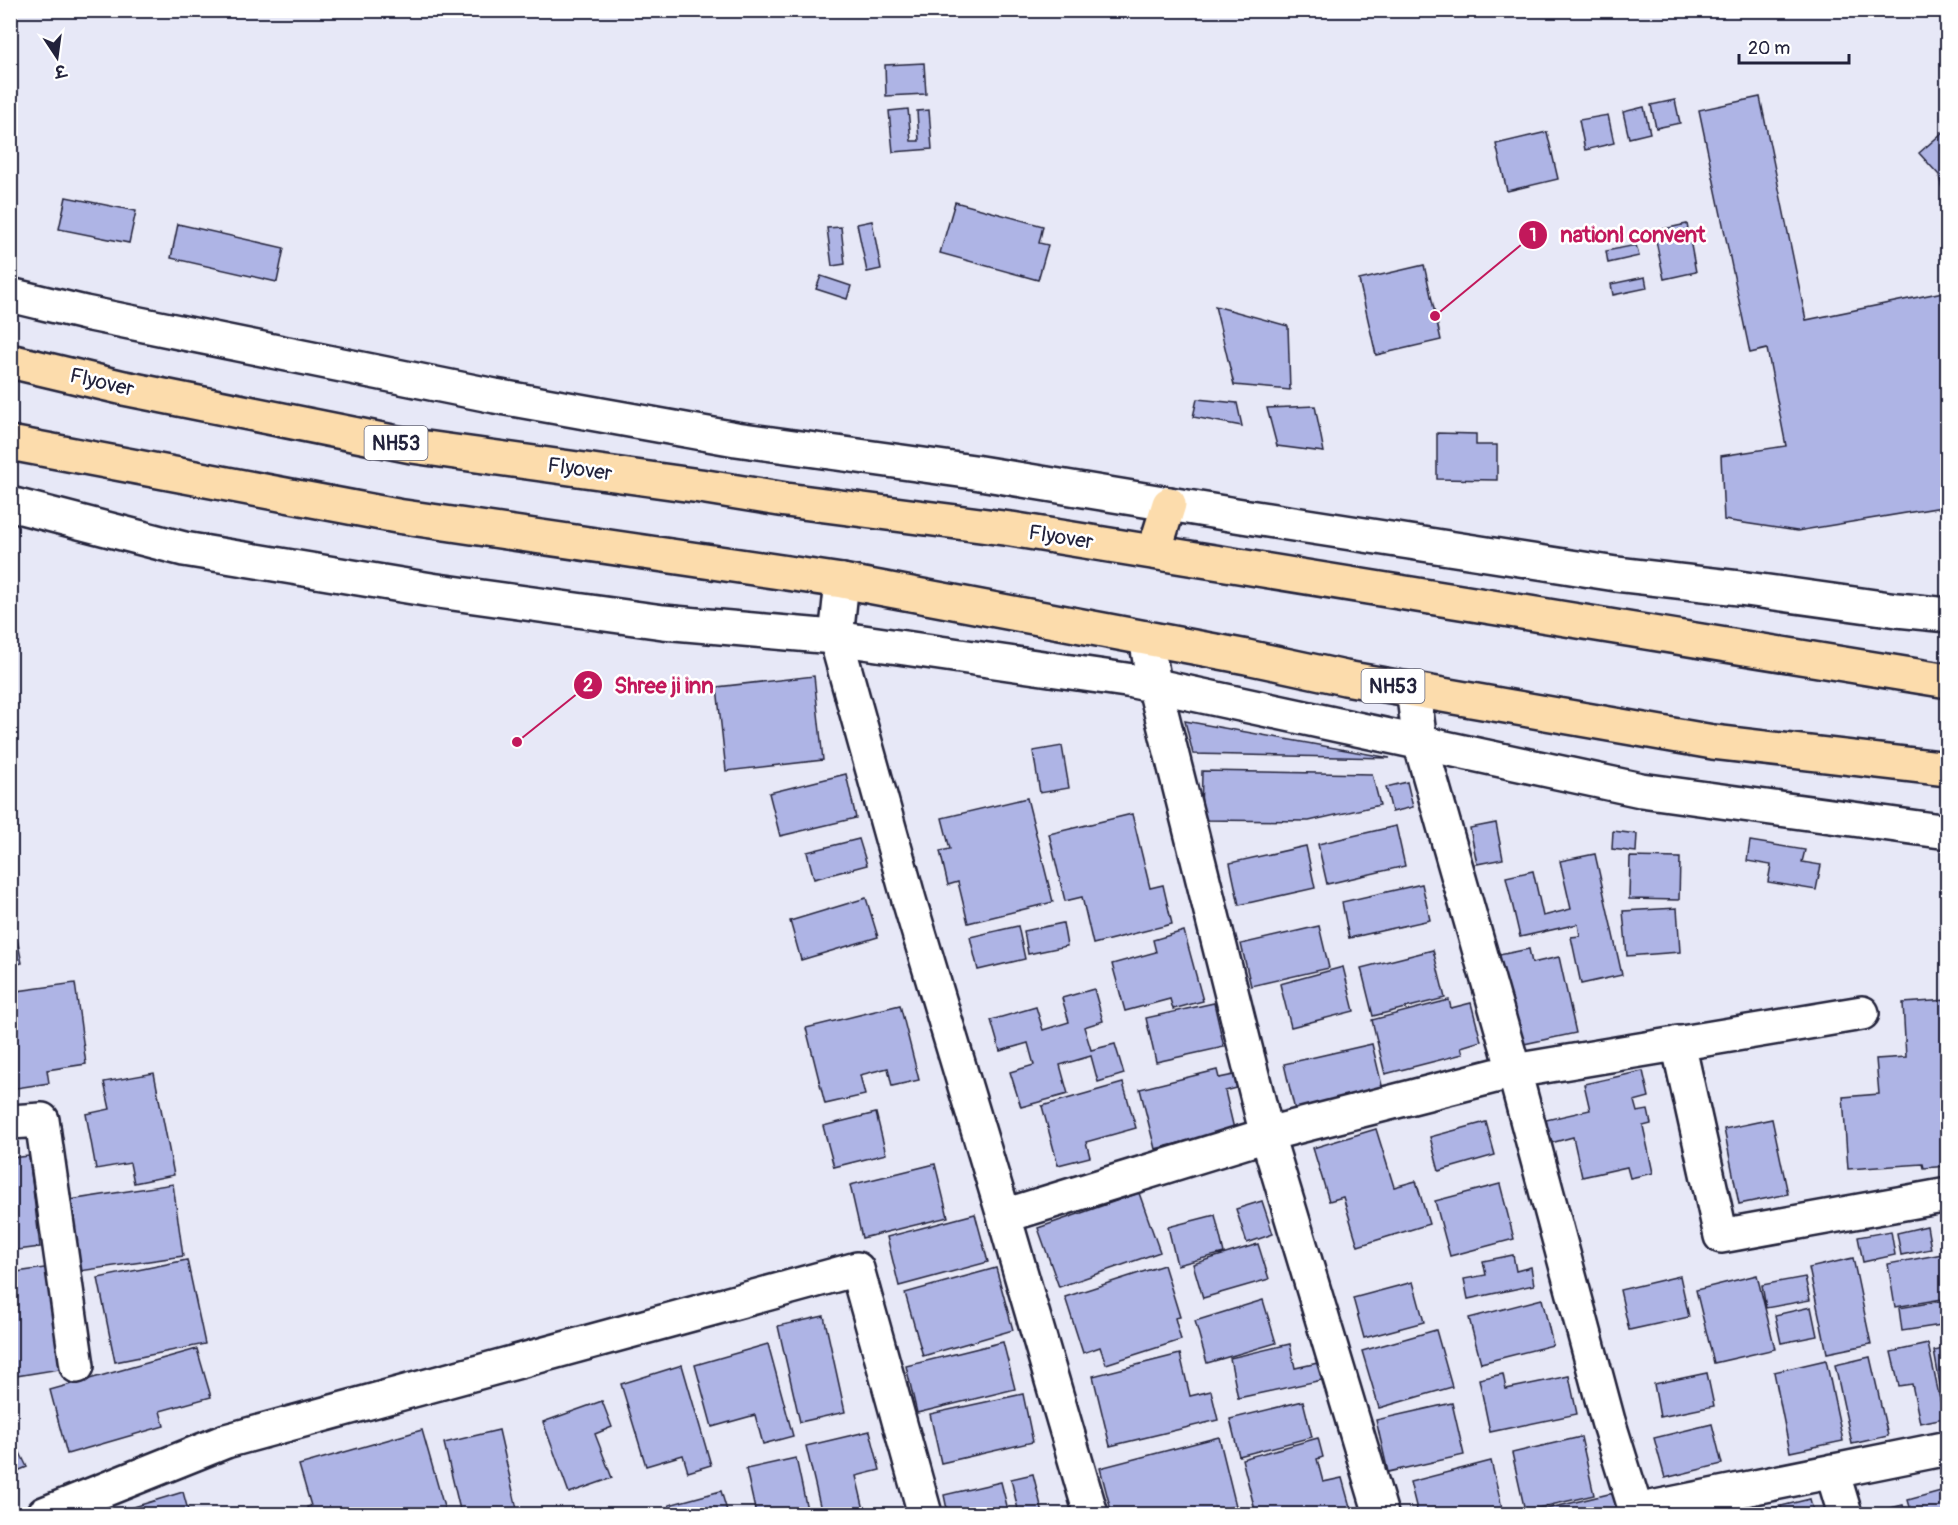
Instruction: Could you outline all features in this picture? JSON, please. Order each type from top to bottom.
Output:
[{"type":"highway","name":"Flyover","points":[[10,361],[124,388],[412,446],[786,500],[1011,529],[1154,552]]},
{"type":"highway","name":"NH53","points":[[10,443],[397,516],[842,581],[1413,690],[1713,742],[1947,769]]},
{"type":"highway","points":[[1154,552],[1169,504]]},
{"type":"highway","name":"NH53","points":[[1154,552],[1947,681]]},
{"type":"street","points":[[10,295],[85,314],[495,396],[736,440],[974,472],[1616,574],[1947,615]]},
{"type":"street","points":[[10,504],[184,549],[431,590],[663,622],[836,638],[1154,684],[1641,790],[1947,832]]},
{"type":"street","points":[[842,581],[836,638],[909,900],[1091,1515]]},
{"type":"street","points":[[1146,638],[1154,684],[1268,1135],[1381,1515]]},
{"type":"street","points":[[1413,690],[1420,742],[1514,1071],[1608,1421],[1636,1513],[1947,1448]]},
{"type":"street","points":[[1004,1216],[1268,1135],[1514,1071],[1862,1013]]},
{"type":"street","points":[[1678,1043],[1721,1236],[1947,1195]]},
{"type":"street","points":[[10,1122],[42,1120],[76,1365]]},
{"type":"street","points":[[44,1515],[226,1441],[857,1269],[925,1515]]},
{"type":"street","points":[[1832,1471],[1845,1515]]},
{"type":"building","points":[[924,63],[926,94],[886,96],[885,65]]},
{"type":"building","points":[[1760,97],[1806,320],[1948,291],[1948,506],[1797,531],[1724,520],[1721,456],[1786,446],[1767,349],[1750,353],[1699,110]]},
{"type":"building","points":[[1675,100],[1680,123],[1656,128],[1651,105]]},
{"type":"building","points":[[10,105],[15,106],[10,122]]},
{"type":"building","points":[[1644,107],[1650,133],[1629,138],[1623,112]]},
{"type":"building","points":[[908,109],[911,141],[919,141],[917,111],[929,110],[932,149],[893,152],[889,111]]},
{"type":"building","points":[[1608,115],[1614,143],[1585,150],[1579,120]]},
{"type":"building","points":[[1948,128],[1948,216],[1939,175],[1919,153]]},
{"type":"building","points":[[1547,132],[1558,179],[1507,191],[1496,144]]},
{"type":"building","points":[[66,197],[136,211],[129,243],[59,229]]},
{"type":"building","points":[[955,202],[1043,226],[1039,243],[1048,245],[1038,280],[940,253]]},
{"type":"building","points":[[872,221],[881,269],[867,272],[857,224]]},
{"type":"building","points":[[178,224],[284,248],[277,282],[171,258]]},
{"type":"building","points":[[1687,224],[1696,272],[1664,279],[1654,231]]},
{"type":"building","points":[[841,227],[845,264],[832,266],[827,228]]},
{"type":"building","points":[[1636,245],[1639,256],[1608,263],[1606,251]]},
{"type":"building","points":[[1424,265],[1441,340],[1376,355],[1359,280]]},
{"type":"building","points":[[821,276],[851,286],[847,299],[816,289]]},
{"type":"building","points":[[1645,277],[1647,288],[1613,295],[1611,284]]},
{"type":"building","points":[[1215,306],[1288,326],[1290,390],[1234,385]]},
{"type":"building","points":[[1197,399],[1237,403],[1242,426],[1193,417]]},
{"type":"building","points":[[1315,406],[1324,452],[1277,446],[1267,408]]},
{"type":"building","points":[[1437,433],[1476,434],[1476,445],[1497,445],[1497,480],[1437,479]]},
{"type":"building","points":[[814,676],[823,760],[726,771],[717,687]]},
{"type":"building","points":[[1185,721],[1390,758],[1193,754]]},
{"type":"building","points":[[1062,746],[1069,788],[1040,793],[1033,751]]},
{"type":"building","points":[[1202,771],[1372,774],[1380,805],[1309,821],[1201,820]]},
{"type":"building","points":[[846,774],[856,818],[780,836],[769,793]]},
{"type":"building","points":[[1407,782],[1413,807],[1392,812],[1386,787]]},
{"type":"building","points":[[1027,798],[1053,902],[968,923],[958,882],[948,885],[940,851],[950,849],[942,818]]},
{"type":"building","points":[[1132,814],[1150,888],[1163,885],[1172,924],[1093,944],[1082,897],[1065,901],[1049,834]]},
{"type":"building","points":[[1496,823],[1503,859],[1477,864],[1470,828]]},
{"type":"building","points":[[1396,826],[1405,866],[1327,884],[1318,844]]},
{"type":"building","points":[[1613,831],[1637,834],[1636,852],[1612,849]]},
{"type":"building","points":[[859,839],[867,865],[814,879],[807,852]]},
{"type":"building","points":[[1750,841],[1805,850],[1802,862],[1821,865],[1816,890],[1768,882],[1771,865],[1747,861]]},
{"type":"building","points":[[1306,846],[1315,888],[1239,905],[1230,863]]},
{"type":"building","points":[[1595,854],[1622,975],[1581,984],[1571,937],[1580,936],[1578,924],[1520,937],[1506,877],[1533,871],[1543,916],[1571,909],[1560,861]]},
{"type":"building","points":[[1630,857],[1680,858],[1679,900],[1629,899]]},
{"type":"building","points":[[1422,884],[1430,920],[1349,938],[1342,902]]},
{"type":"building","points":[[866,898],[878,937],[801,960],[790,921]]},
{"type":"building","points":[[1677,908],[1680,952],[1627,956],[1623,911]]},
{"type":"building","points":[[1063,923],[1067,946],[1028,954],[1024,931]]},
{"type":"building","points":[[1018,926],[1025,959],[978,970],[970,937]]},
{"type":"building","points":[[1319,926],[1329,968],[1251,986],[1241,944]]},
{"type":"building","points":[[15,929],[22,963],[10,966],[10,930]]},
{"type":"building","points":[[1184,931],[1203,1001],[1173,1009],[1170,999],[1125,1011],[1112,964],[1156,952],[1153,940]]},
{"type":"building","points":[[1529,949],[1532,963],[1559,957],[1576,1033],[1519,1045],[1499,955]]},
{"type":"building","points":[[1433,950],[1445,998],[1373,1016],[1361,968]]},
{"type":"building","points":[[1343,967],[1354,1011],[1291,1027],[1280,984]]},
{"type":"building","points":[[75,983],[86,1064],[47,1070],[49,1083],[10,1089],[10,992]]},
{"type":"building","points":[[1094,989],[1103,1021],[1084,1027],[1091,1050],[1115,1044],[1124,1074],[1098,1082],[1091,1056],[1060,1065],[1068,1094],[1021,1107],[1010,1072],[1034,1065],[1028,1043],[1000,1051],[991,1020],[1036,1007],[1043,1030],[1069,1022],[1062,998]]},
{"type":"building","points":[[1449,1000],[1451,1008],[1471,1003],[1481,1041],[1461,1047],[1463,1054],[1385,1074],[1372,1020]]},
{"type":"building","points":[[1948,1000],[1948,1166],[1924,1168],[1923,1164],[1848,1169],[1843,1097],[1879,1094],[1876,1059],[1906,1057],[1903,1003]]},
{"type":"building","points":[[1214,1003],[1224,1047],[1156,1062],[1146,1018]]},
{"type":"building","points":[[900,1005],[919,1080],[892,1086],[888,1068],[860,1075],[865,1095],[825,1104],[806,1028]]},
{"type":"building","points":[[1372,1044],[1385,1098],[1297,1119],[1284,1064]]},
{"type":"building","points":[[1217,1070],[1219,1078],[1234,1075],[1237,1088],[1225,1091],[1234,1129],[1155,1149],[1140,1089]]},
{"type":"building","points":[[1643,1071],[1649,1097],[1634,1101],[1637,1112],[1648,1110],[1651,1124],[1643,1126],[1653,1173],[1630,1178],[1627,1167],[1582,1177],[1573,1137],[1551,1143],[1546,1120],[1590,1110],[1584,1084]]},
{"type":"building","points":[[154,1073],[174,1175],[134,1183],[130,1163],[96,1169],[86,1114],[110,1109],[104,1082]]},
{"type":"building","points":[[1123,1083],[1136,1128],[1086,1142],[1090,1157],[1058,1165],[1042,1106]]},
{"type":"building","points":[[876,1113],[886,1154],[834,1167],[823,1126]]},
{"type":"building","points":[[1772,1119],[1788,1194],[1739,1204],[1724,1129]]},
{"type":"building","points":[[1486,1122],[1495,1155],[1439,1171],[1430,1137]]},
{"type":"building","points":[[1376,1129],[1394,1187],[1416,1181],[1429,1224],[1358,1246],[1343,1197],[1329,1201],[1313,1148]]},
{"type":"building","points":[[29,1156],[40,1247],[10,1251],[10,1158]]},
{"type":"building","points":[[935,1164],[948,1217],[862,1238],[850,1185]]},
{"type":"building","points":[[173,1184],[183,1256],[80,1271],[70,1200]]},
{"type":"building","points":[[1500,1184],[1514,1239],[1450,1256],[1435,1201]]},
{"type":"building","points":[[1139,1193],[1160,1252],[1059,1287],[1038,1228]]},
{"type":"building","points":[[1262,1201],[1273,1234],[1247,1243],[1236,1209]]},
{"type":"building","points":[[975,1214],[988,1262],[899,1286],[887,1237]]},
{"type":"building","points":[[1215,1215],[1224,1253],[1177,1265],[1168,1227]]},
{"type":"building","points":[[1927,1226],[1931,1249],[1901,1255],[1897,1233]]},
{"type":"building","points":[[1891,1231],[1895,1255],[1863,1262],[1858,1237]]},
{"type":"building","points":[[1258,1244],[1269,1279],[1203,1298],[1193,1264]]},
{"type":"building","points":[[1948,1253],[1948,1298],[1895,1307],[1888,1264]]},
{"type":"building","points":[[1513,1255],[1516,1271],[1531,1267],[1534,1285],[1468,1299],[1464,1279],[1486,1275],[1483,1261]]},
{"type":"building","points":[[1853,1258],[1871,1344],[1827,1353],[1809,1268]]},
{"type":"building","points":[[187,1260],[205,1344],[115,1362],[98,1278]]},
{"type":"building","points":[[1164,1265],[1180,1317],[1175,1318],[1181,1340],[1106,1364],[1100,1347],[1083,1353],[1065,1297]]},
{"type":"building","points":[[51,1267],[66,1368],[10,1377],[10,1273]]},
{"type":"building","points":[[996,1268],[1013,1330],[923,1356],[905,1293]]},
{"type":"building","points":[[1757,1275],[1775,1349],[1714,1363],[1696,1290]]},
{"type":"building","points":[[1680,1276],[1689,1317],[1629,1330],[1620,1290]]},
{"type":"building","points":[[1805,1277],[1810,1300],[1766,1308],[1762,1285]]},
{"type":"building","points":[[1413,1282],[1424,1322],[1364,1338],[1353,1298]]},
{"type":"building","points":[[1542,1299],[1553,1345],[1481,1363],[1469,1318]]},
{"type":"building","points":[[1263,1300],[1276,1343],[1207,1363],[1195,1321]]},
{"type":"building","points":[[1948,1300],[1948,1324],[1902,1331],[1899,1308]]},
{"type":"building","points":[[1811,1307],[1817,1336],[1781,1343],[1775,1315]]},
{"type":"building","points":[[824,1316],[845,1412],[800,1422],[778,1326]]},
{"type":"building","points":[[1436,1330],[1452,1387],[1379,1408],[1362,1351]]},
{"type":"building","points":[[1003,1342],[1015,1389],[917,1413],[906,1366]]},
{"type":"building","points":[[768,1344],[793,1436],[763,1444],[755,1415],[712,1427],[695,1365]]},
{"type":"building","points":[[1290,1344],[1295,1368],[1318,1363],[1322,1380],[1238,1398],[1230,1358]]},
{"type":"building","points":[[1928,1344],[1944,1418],[1920,1423],[1912,1384],[1899,1386],[1891,1352]]},
{"type":"building","points":[[1948,1348],[1948,1418],[1946,1418],[1934,1351]]},
{"type":"building","points":[[197,1349],[211,1397],[160,1411],[164,1426],[67,1454],[50,1390]]},
{"type":"building","points":[[1180,1354],[1190,1396],[1211,1391],[1218,1420],[1110,1446],[1093,1376]]},
{"type":"building","points":[[1870,1357],[1888,1436],[1852,1444],[1835,1365]]},
{"type":"building","points":[[1826,1360],[1843,1441],[1790,1452],[1774,1372]]},
{"type":"building","points":[[682,1365],[711,1465],[688,1472],[683,1455],[646,1466],[621,1384]]},
{"type":"building","points":[[1707,1373],[1714,1406],[1660,1417],[1654,1384]]},
{"type":"building","points":[[1503,1374],[1506,1389],[1569,1376],[1577,1414],[1490,1432],[1479,1379]]},
{"type":"building","points":[[1023,1394],[1033,1442],[941,1463],[930,1414]]},
{"type":"building","points":[[602,1401],[612,1427],[595,1434],[612,1478],[569,1493],[543,1422]]},
{"type":"building","points":[[1303,1401],[1312,1437],[1239,1456],[1230,1419]]},
{"type":"building","points":[[1452,1403],[1464,1455],[1388,1472],[1376,1420]]},
{"type":"building","points":[[1712,1424],[1722,1464],[1665,1478],[1654,1438]]},
{"type":"building","points":[[422,1430],[446,1514],[309,1514],[307,1507],[311,1506],[299,1465]]},
{"type":"building","points":[[499,1430],[517,1509],[494,1514],[461,1514],[444,1443]]},
{"type":"building","points":[[870,1431],[880,1470],[856,1476],[865,1514],[822,1514],[806,1446]]},
{"type":"building","points":[[10,1432],[27,1467],[10,1474]]},
{"type":"building","points":[[1219,1437],[1236,1506],[1202,1514],[1112,1514],[1100,1468]]},
{"type":"building","points":[[1581,1437],[1594,1495],[1525,1511],[1512,1453]]},
{"type":"building","points":[[1318,1438],[1323,1457],[1317,1459],[1323,1482],[1342,1478],[1352,1514],[1256,1514],[1242,1459]]},
{"type":"building","points":[[796,1458],[808,1514],[756,1514],[746,1469]]},
{"type":"building","points":[[1491,1461],[1503,1512],[1418,1514],[1410,1482]]},
{"type":"building","points":[[1033,1474],[1043,1514],[1019,1514],[1011,1479]]},
{"type":"building","points":[[1001,1482],[1009,1514],[948,1514],[944,1495]]},
{"type":"building","points":[[1948,1489],[1948,1514],[1912,1514],[1908,1500]]},
{"type":"building","points":[[721,1491],[728,1514],[671,1514],[669,1505]]},
{"type":"building","points":[[183,1492],[189,1514],[111,1514]]},
{"type":"building","points":[[1613,1493],[1618,1514],[1535,1514],[1534,1512]]},
{"type":"building","points":[[1810,1499],[1814,1514],[1783,1514],[1781,1506]]},
{"type":"building","points":[[1903,1505],[1905,1514],[1866,1514]]},
{"type":"building","points":[[1781,1506],[1783,1514],[1744,1514]]},
{"type":"place","name":"nationl convent","points":[[1435,316]]},
{"type":"place","name":"Shree ji inn","points":[[517,742]]}]
